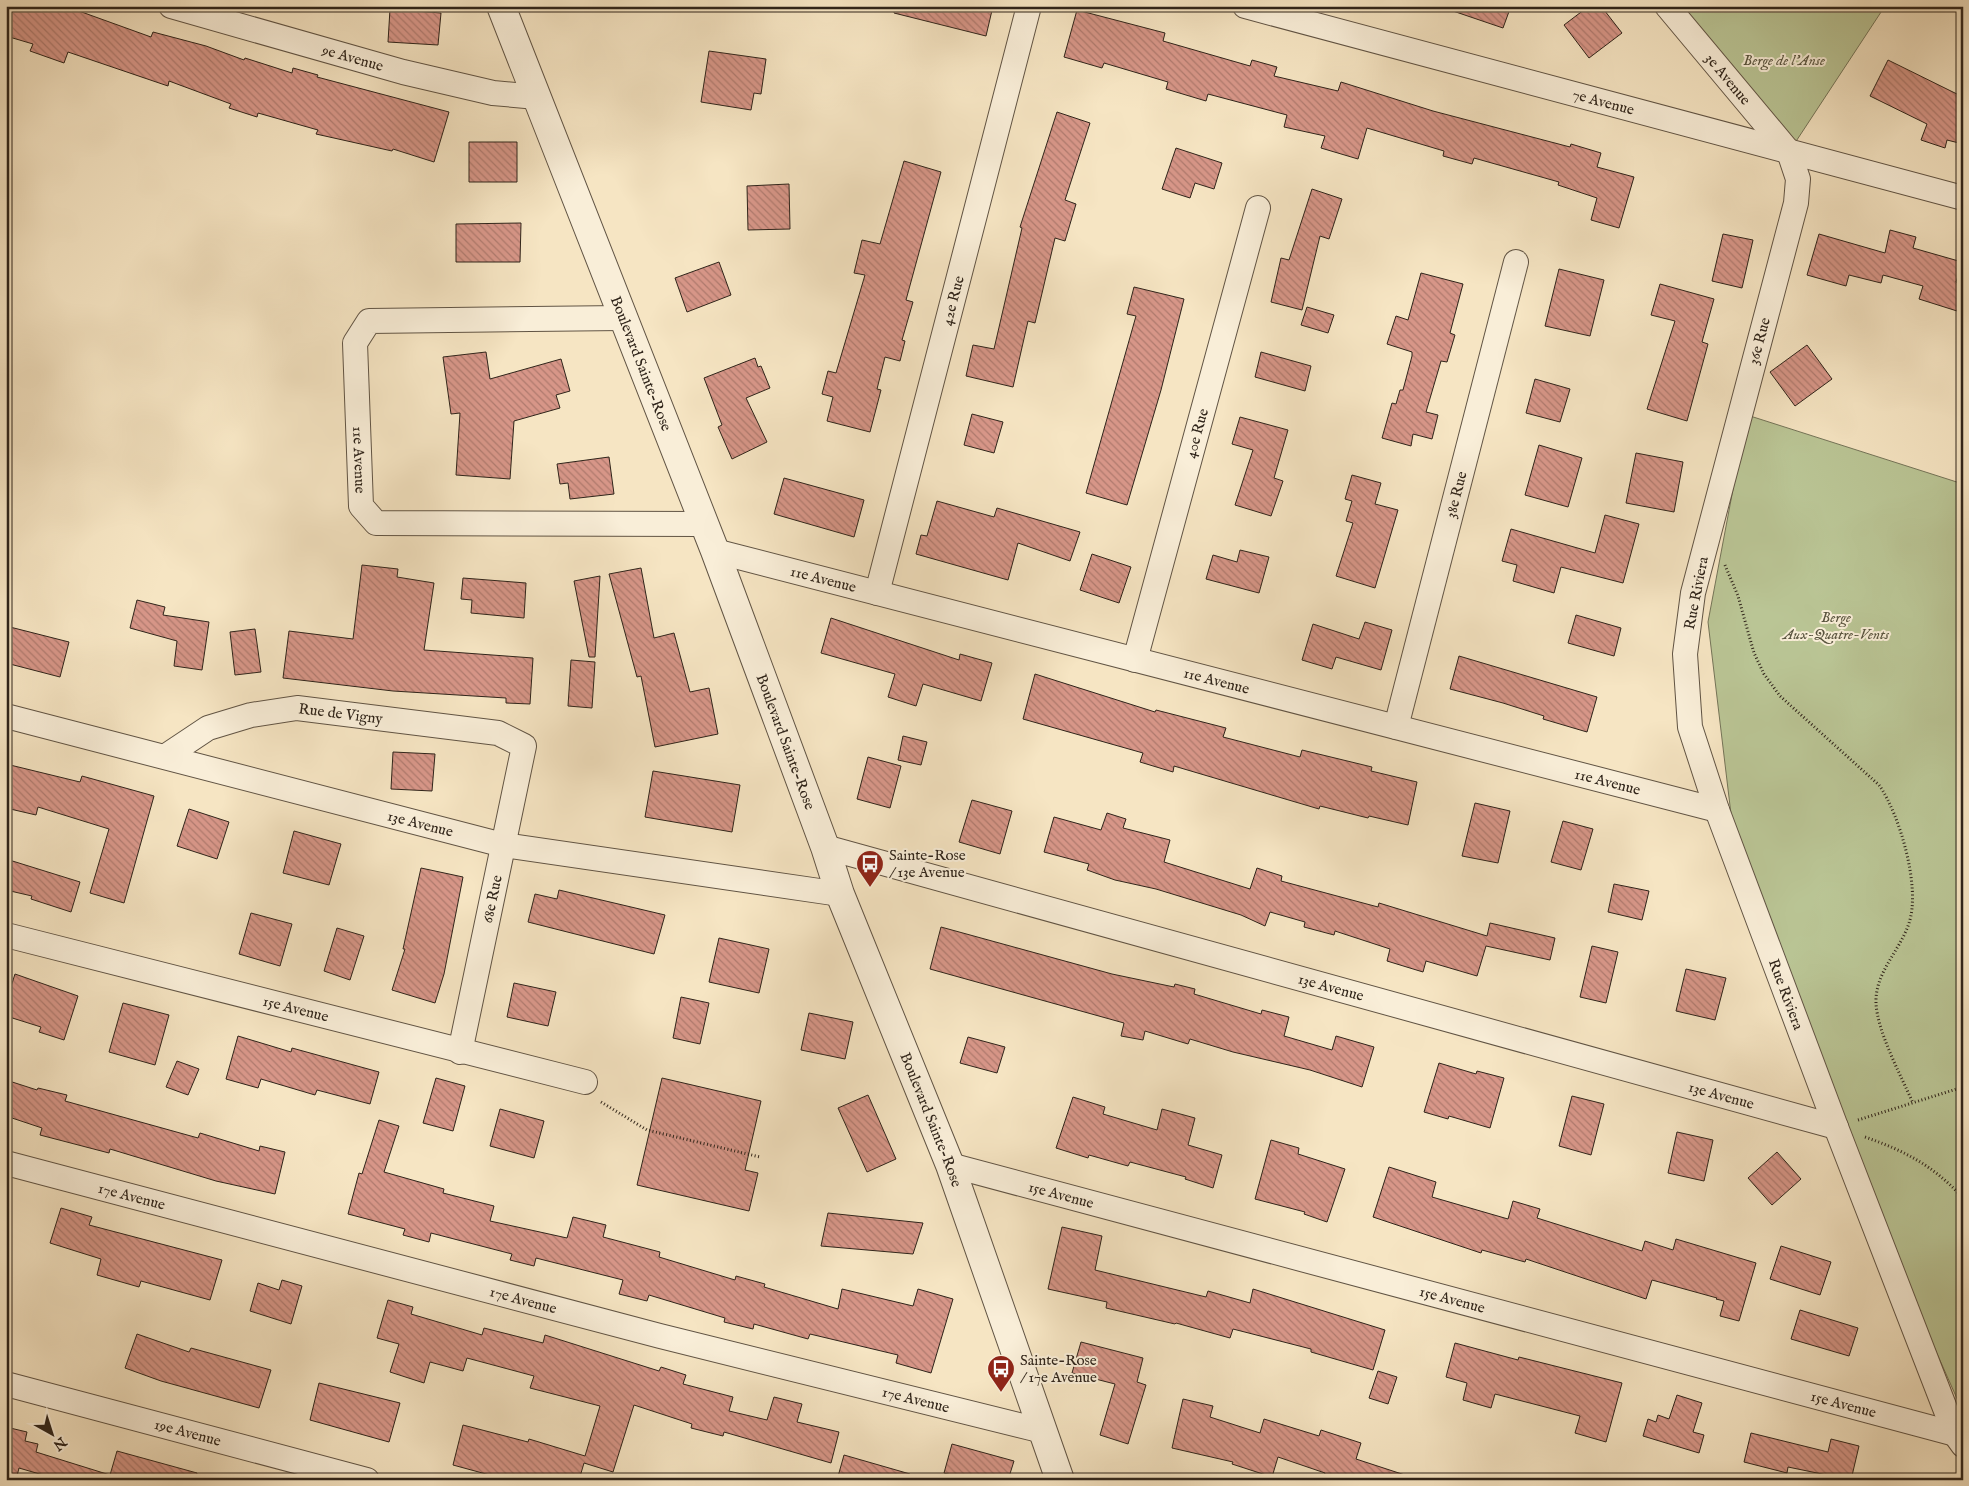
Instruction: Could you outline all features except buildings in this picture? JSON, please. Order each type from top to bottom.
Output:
[{"type":"street","name":"9e Avenue","points":[[171,6],[402,72],[493,93],[537,97]]},
{"type":"street","name":"Boulevard Sainte-Rose","points":[[501,6],[715,551],[825,847],[840,894],[950,1165],[1043,1431],[1063,1479]]},
{"type":"street","name":"42e Rue","points":[[877,593],[1029,6]]},
{"type":"street","name":"7e Avenue","points":[[1245,6],[1963,198]]},
{"type":"street","name":"3e Avenue","points":[[1667,6],[1789,152]]},
{"type":"street","name":"36e Rue","points":[[1709,530],[1796,203],[1798,179],[1789,152]]},
{"type":"street","name":"40e Rue","points":[[1135,660],[1258,208]]},
{"type":"street","name":"38e Rue","points":[[1396,727],[1516,262]]},
{"type":"street","name":"11e Avenue","points":[[622,318],[369,321],[355,343],[361,506],[376,523],[704,524]]},
{"type":"street","name":"Rue Riviera","points":[[1709,530],[1693,593],[1684,654],[1690,727],[1717,810],[1836,1127],[1959,1440]]},
{"type":"street","name":"11e Avenue","points":[[715,551],[1717,810]]},
{"type":"street","name":"Rue de Vigny","points":[[166,756],[208,728],[251,715],[297,708],[498,733],[524,746]]},
{"type":"street","name":"13e Avenue","points":[[6,716],[503,845],[840,894]]},
{"type":"street","name":"68e Rue","points":[[460,1052],[524,746]]},
{"type":"street","name":"13e Avenue","points":[[825,847],[1836,1127]]},
{"type":"street","name":"15e Avenue","points":[[6,936],[585,1082]]},
{"type":"street","name":"17e Avenue","points":[[6,1162],[660,1336],[1043,1431]]},
{"type":"street","name":"15e Avenue","points":[[950,1165],[1959,1440]]},
{"type":"street","name":"19e Avenue","points":[[6,1384],[367,1480]]},
{"type":"path","points":[[1709,530],[1738,596],[1754,653],[1764,674],[1780,696],[1879,785],[1888,798],[1894,813],[1913,878],[1914,903],[1909,924],[1878,984],[1877,1018],[1913,1103]]},
{"type":"path","points":[[1836,1127],[1963,1087]]},
{"type":"path","points":[[601,1102],[647,1130],[760,1157]]},
{"type":"path","points":[[1836,1127],[1901,1149],[1923,1163],[1963,1198]]},
{"type":"green space","name":"Berge de l'Anse","points":[[1667,6],[1885,6],[1789,152]]},
{"type":"green space","name":"Berge Aux-Quatre-Vents","points":[[1747,415],[1963,484],[1963,1412],[1836,1127],[1731,814],[1708,622]]},
{"type":"place","name":"Sainte-Rose / 13e Avenue","points":[[870,888]]},
{"type":"place","name":"Sainte-Rose / 17e Avenue","points":[[1001,1393]]}]
